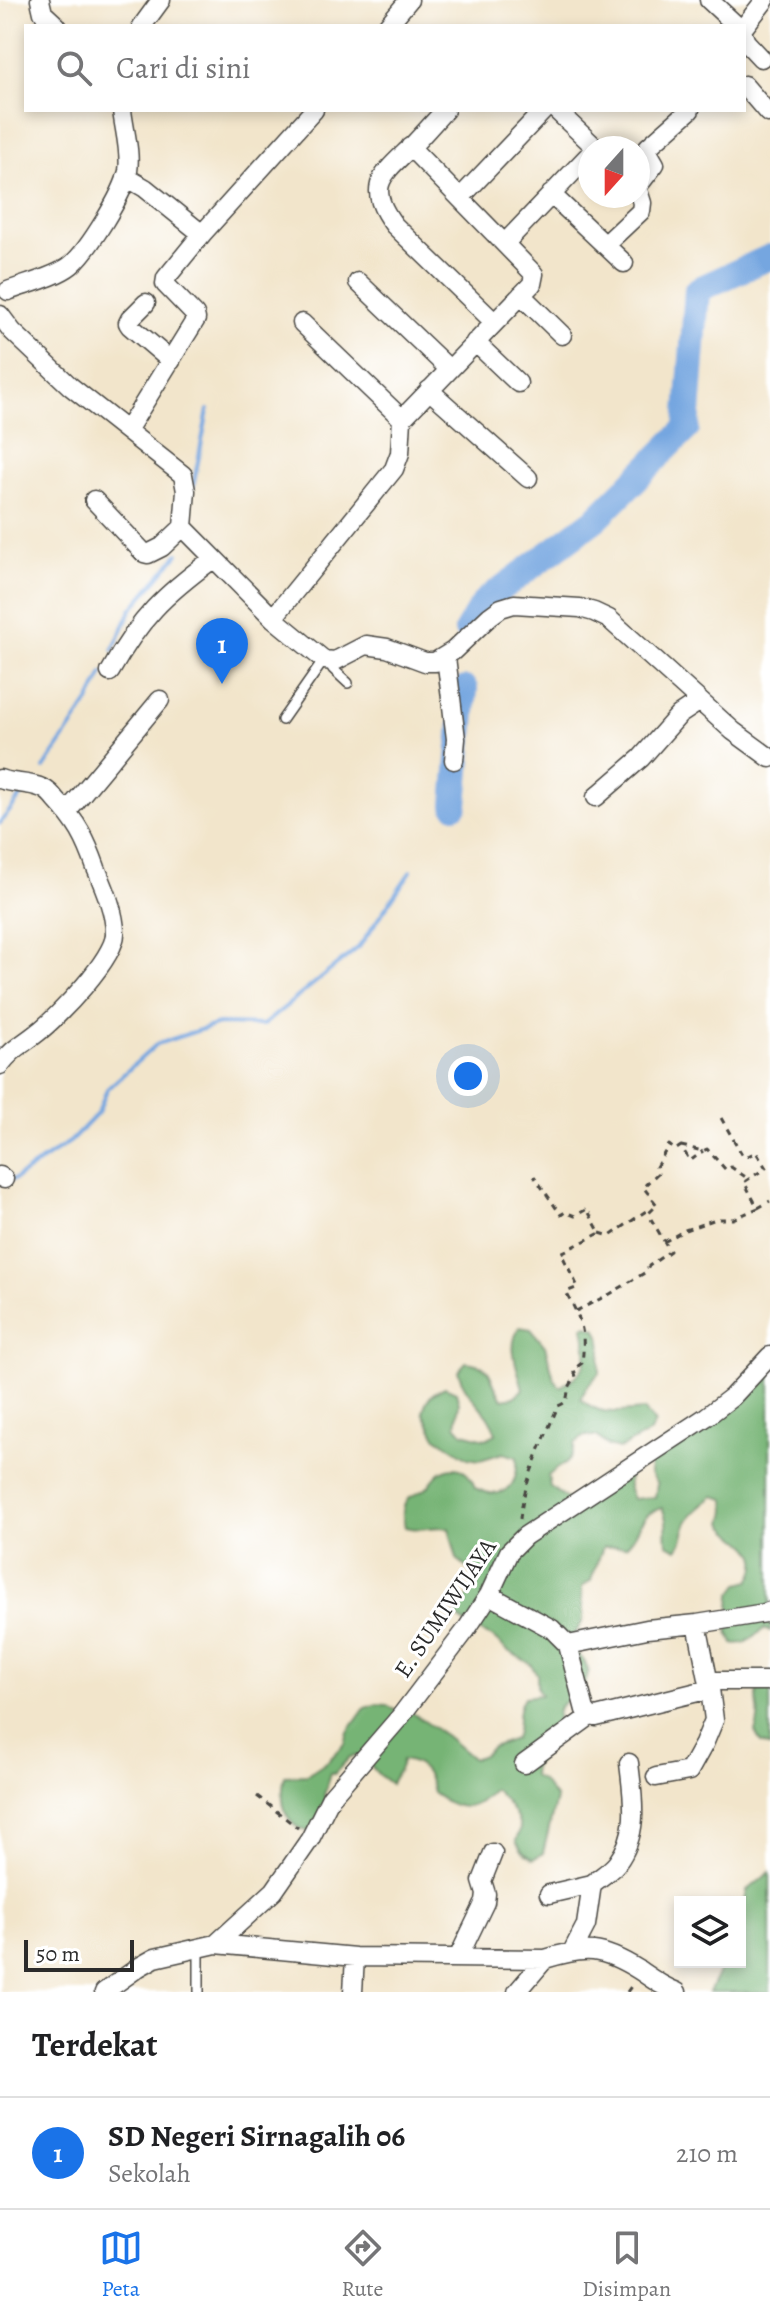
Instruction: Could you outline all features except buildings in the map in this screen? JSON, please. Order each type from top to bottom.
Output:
[{"type":"street","points":[[40,0],[43,13],[55,24]]},
{"type":"street","points":[[143,24],[161,0]]},
{"type":"street","points":[[389,24],[409,0]]},
{"type":"street","points":[[709,0],[732,24]]},
{"type":"street","points":[[746,30],[765,0]]},
{"type":"street","points":[[746,39],[761,58]]},
{"type":"street","points":[[746,87],[768,113]]},
{"type":"street","points":[[8,291],[70,266],[111,209],[129,169],[122,112]]},
{"type":"street","points":[[128,429],[196,319],[164,281],[202,234],[312,112]]},
{"type":"street","points":[[443,112],[380,180],[380,200],[394,225],[494,322]]},
{"type":"street","points":[[461,197],[542,112]]},
{"type":"street","points":[[558,112],[583,136]]},
{"type":"street","points":[[650,145],[688,112]]},
{"type":"street","points":[[273,618],[394,469],[400,453],[402,419],[532,284],[534,274],[410,147]]},
{"type":"street","points":[[505,243],[578,166]]},
{"type":"street","points":[[126,177],[145,188],[202,234]]},
{"type":"street","points":[[551,194],[624,263]]},
{"type":"street","points":[[606,244],[641,208]]},
{"type":"street","points":[[0,274],[8,291],[0,312],[12,331],[70,386],[183,475],[186,491],[183,527],[162,547],[144,553],[94,500]]},
{"type":"street","points":[[358,282],[449,369]]},
{"type":"street","points":[[521,295],[562,335]]},
{"type":"street","points":[[146,303],[128,323],[171,361]]},
{"type":"street","points":[[302,323],[402,419]]},
{"type":"street","points":[[475,342],[518,383]]},
{"type":"street","points":[[429,390],[528,478]]},
{"type":"street","points":[[183,527],[273,618],[327,661],[341,658],[366,645],[435,662],[446,657],[501,608],[514,604],[580,608],[609,619],[733,731],[770,758]]},
{"type":"street","points":[[110,672],[136,628],[156,604],[213,559]]},
{"type":"street","points":[[446,657],[456,739],[454,760]]},
{"type":"street","points":[[67,812],[160,700]]},
{"type":"street","points":[[596,797],[641,758],[679,715],[700,701]]},
{"type":"street","points":[[0,779],[40,786],[67,812],[85,837],[116,932],[114,944],[75,996],[37,1033],[16,1046],[0,1065]]},
{"type":"street","name":"E. SUMIWIJAYA","points":[[207,1947],[274,1891],[310,1839],[331,1797],[400,1717],[466,1630],[489,1595],[509,1552],[525,1536],[706,1417],[732,1397],[770,1356]]},
{"type":"street","points":[[489,1595],[552,1629],[568,1645],[585,1710],[590,1716],[596,1717],[710,1685],[770,1681]]},
{"type":"street","points":[[568,1645],[647,1629],[770,1611]]},
{"type":"street","points":[[656,1777],[689,1771],[714,1720],[697,1624]]},
{"type":"street","points":[[524,1764],[590,1716]]},
{"type":"street","points":[[549,1894],[592,1884],[616,1863],[628,1842],[635,1818],[629,1763]]},
{"type":"street","points":[[458,1958],[485,1902],[482,1881],[493,1853]]},
{"type":"street","points":[[573,1950],[586,1925],[592,1884]]},
{"type":"street","points":[[104,1992],[155,1958],[207,1947],[355,1957],[545,1959],[573,1950],[595,1950],[618,1958],[665,1988],[677,1992]]},
{"type":"street","points":[[353,1992],[355,1957]]},
{"type":"street","points":[[517,1992],[545,1959]]},
{"type":"lane","points":[[282,720],[327,661],[348,683]]},
{"type":"lane","points":[[199,1992],[207,1947]]},
{"type":"path","points":[[721,1118],[743,1156],[756,1152],[770,1173]]},
{"type":"path","points":[[648,1214],[657,1205],[643,1187],[658,1173],[656,1167],[669,1145],[675,1150],[681,1146],[703,1151],[707,1149],[726,1170],[731,1167],[748,1179]]},
{"type":"path","points":[[681,1146],[690,1161],[703,1151]]},
{"type":"path","points":[[758,1208],[745,1181],[766,1168]]},
{"type":"path","points":[[534,1176],[561,1215],[565,1212],[575,1216],[587,1209],[600,1233]]},
{"type":"path","points":[[664,1242],[685,1230],[716,1219],[733,1219],[770,1201]]},
{"type":"path","points":[[525,1536],[520,1517],[536,1459],[558,1406],[569,1397],[568,1389],[576,1377],[574,1369],[582,1363],[583,1327],[566,1292],[578,1287],[561,1253],[600,1233],[610,1236],[646,1211],[670,1251],[649,1266],[646,1272],[576,1311]]},
{"type":"path","points":[[257,1796],[310,1839]]},
{"type":"green space","points":[[587,1325],[597,1329],[600,1335],[600,1372],[581,1399],[603,1411],[644,1410],[655,1423],[649,1433],[619,1449],[608,1446],[597,1436],[585,1436],[575,1443],[569,1460],[548,1476],[550,1487],[574,1504],[628,1468],[633,1499],[655,1497],[657,1484],[650,1474],[649,1461],[740,1400],[770,1369],[770,1632],[764,1629],[745,1643],[734,1644],[728,1633],[731,1595],[739,1584],[750,1581],[756,1561],[750,1548],[723,1523],[725,1499],[714,1496],[694,1512],[677,1549],[667,1544],[662,1508],[654,1511],[644,1519],[626,1546],[603,1547],[591,1580],[582,1587],[583,1619],[571,1639],[573,1650],[587,1666],[586,1682],[578,1696],[566,1700],[558,1709],[555,1740],[534,1765],[533,1776],[542,1781],[556,1799],[543,1853],[533,1859],[523,1852],[516,1841],[520,1828],[517,1819],[494,1789],[472,1806],[454,1805],[433,1793],[427,1775],[415,1763],[402,1760],[391,1784],[362,1755],[350,1757],[334,1774],[331,1773],[324,1795],[330,1817],[327,1829],[303,1830],[289,1818],[285,1809],[285,1776],[307,1775],[328,1761],[345,1744],[348,1732],[365,1708],[377,1704],[397,1711],[408,1710],[473,1759],[492,1747],[515,1739],[519,1708],[524,1697],[541,1695],[537,1688],[537,1674],[529,1663],[492,1637],[474,1629],[473,1632],[456,1615],[461,1604],[477,1586],[476,1575],[457,1559],[449,1528],[405,1527],[403,1511],[408,1499],[428,1487],[437,1475],[447,1469],[462,1470],[475,1488],[494,1493],[508,1489],[517,1468],[517,1457],[503,1453],[480,1460],[468,1458],[436,1437],[423,1412],[430,1396],[445,1387],[456,1392],[459,1403],[456,1425],[463,1433],[486,1439],[496,1434],[493,1425],[466,1389],[458,1371],[466,1362],[483,1367],[503,1399],[514,1397],[523,1389],[513,1349],[520,1327],[531,1329],[545,1346],[554,1378],[560,1387],[584,1366],[583,1327]]},
{"type":"green space","points":[[770,1684],[770,1747],[761,1743],[755,1732],[758,1686]]},
{"type":"green space","points":[[770,1872],[770,1992],[709,1992],[721,1968],[746,1968],[747,1891]]},
{"type":"waterway","points":[[467,630],[485,601],[597,518],[687,428],[697,290],[770,257]]},
{"type":"waterway","points":[[193,487],[208,410]]},
{"type":"waterway","points":[[113,650],[131,610],[178,554]]},
{"type":"waterway","points":[[44,768],[90,700],[103,673]]},
{"type":"waterway","points":[[455,805],[465,689]]},
{"type":"waterway","points":[[0,823],[26,790]]},
{"type":"waterway","points":[[9,1180],[71,1141],[98,1113],[107,1089],[157,1044],[218,1024],[263,1025],[359,947],[411,871]]},
{"type":"place","name":"SD Negeri Sirnagalih 06","points":[[222,684]]}]
